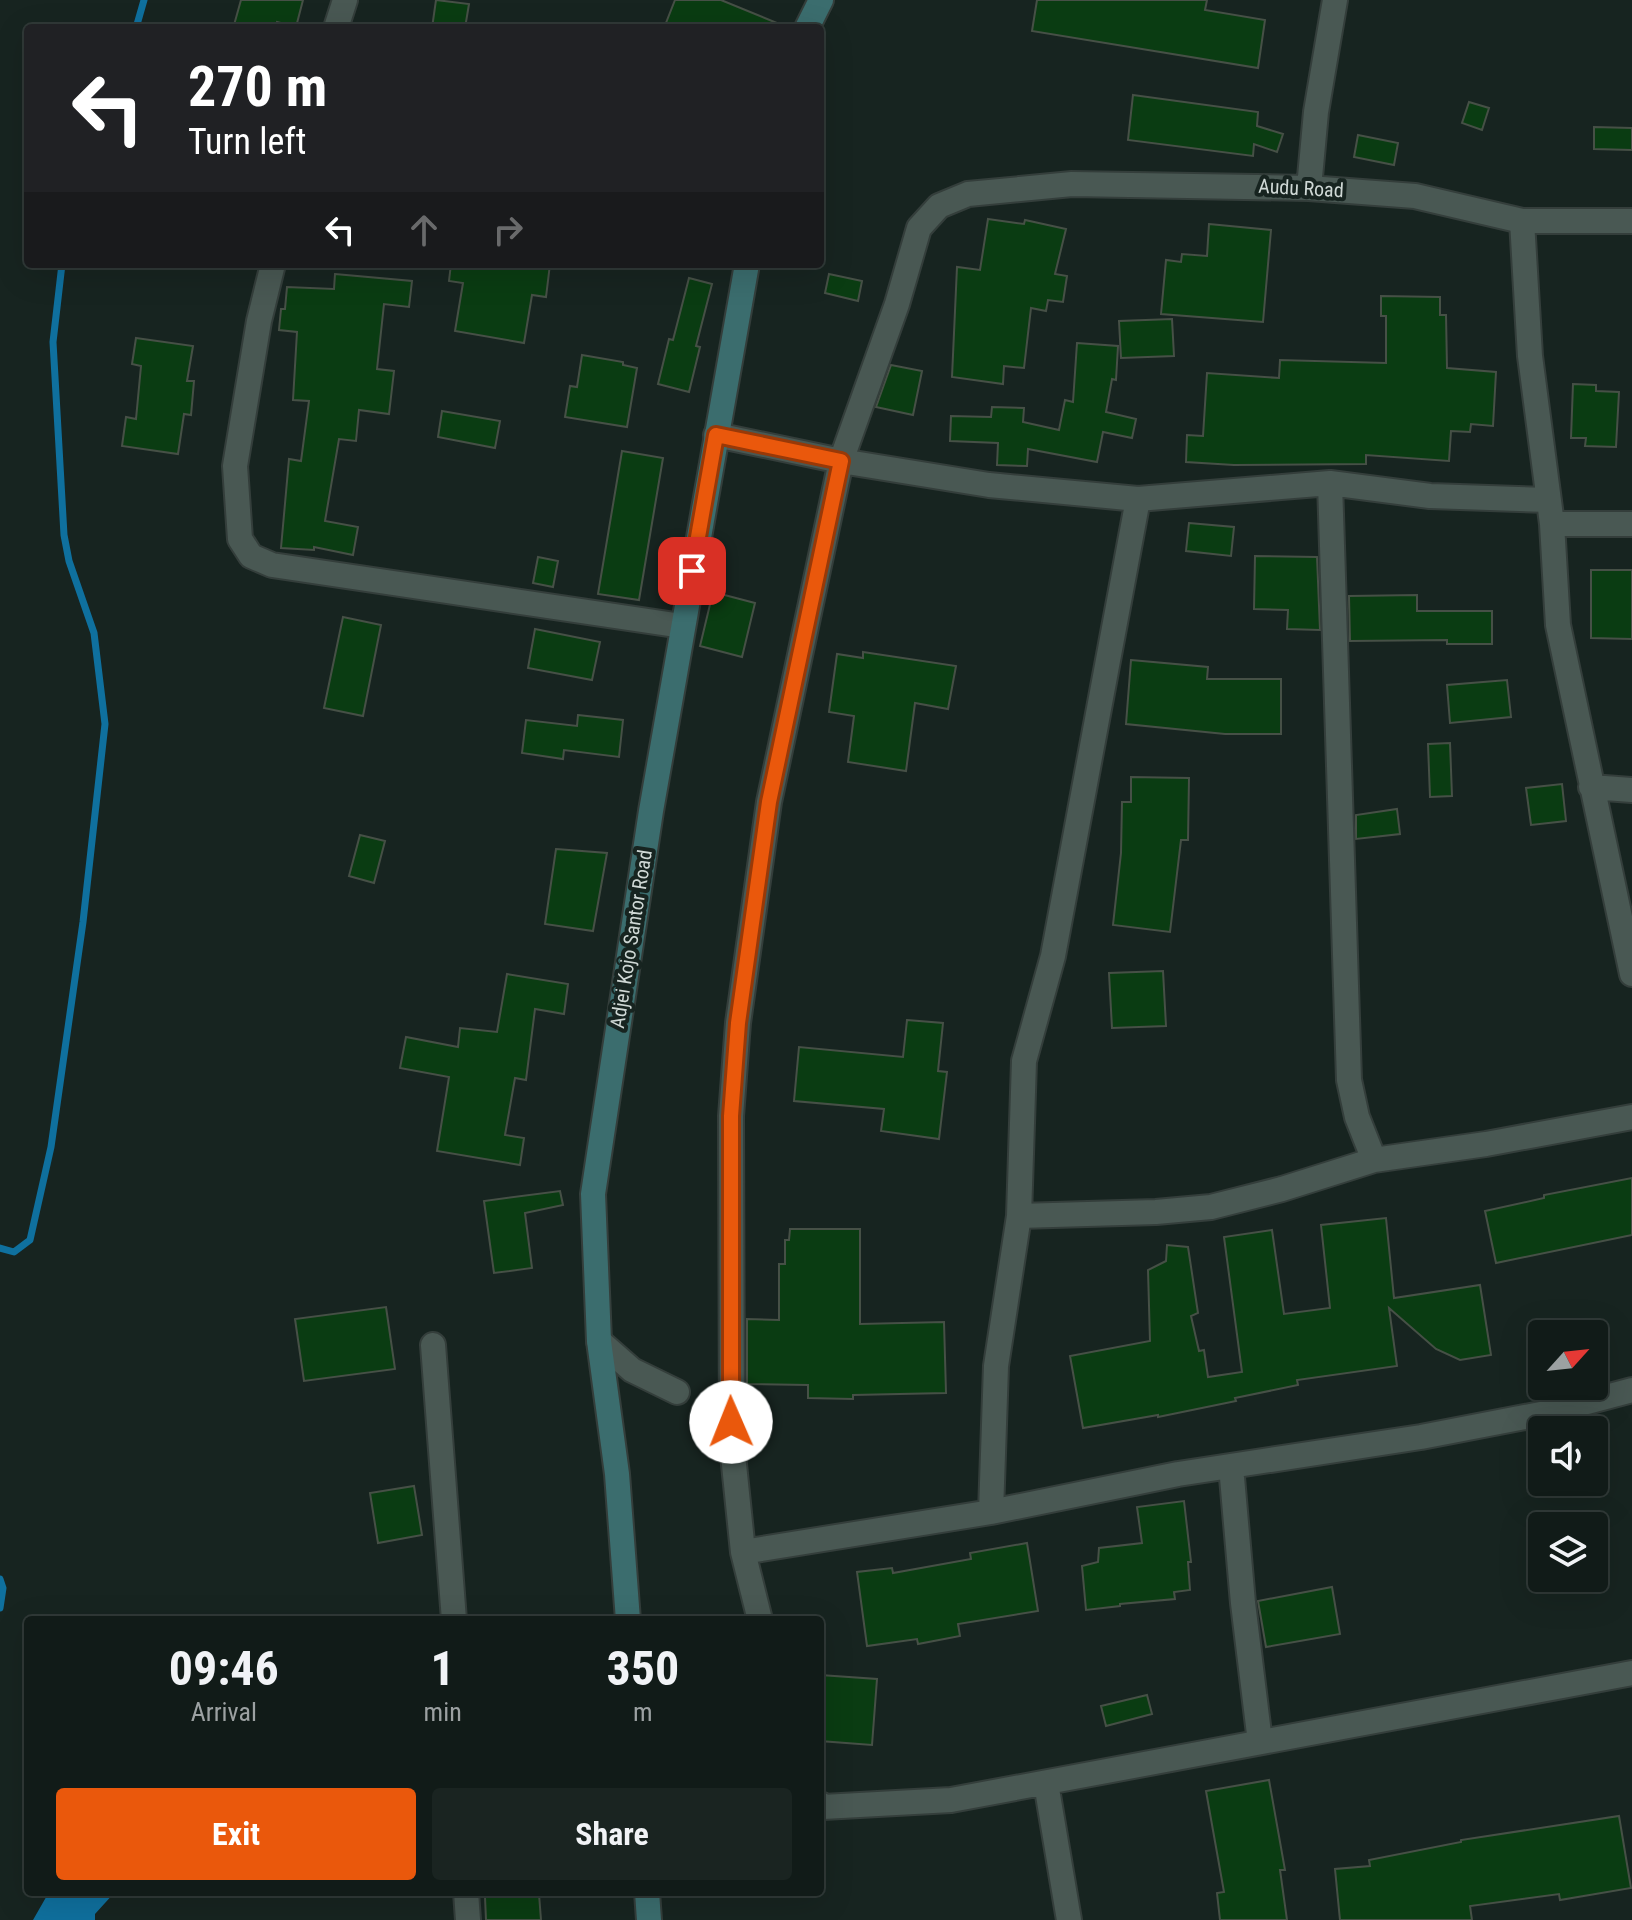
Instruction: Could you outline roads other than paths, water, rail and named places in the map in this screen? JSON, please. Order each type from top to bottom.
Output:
[{"type":"street","points":[[337,24],[345,0]]},
{"type":"street","points":[[809,24],[821,0]]},
{"type":"street","points":[[1309,188],[1316,112],[1335,0]]},
{"type":"street","name":"Audu Road","points":[[841,461],[897,304],[919,228],[939,206],[968,194],[1072,184],[1309,188],[1415,196],[1522,221],[1632,221]]},
{"type":"street","points":[[1522,221],[1530,356],[1552,524],[1558,625],[1632,974]]},
{"type":"street","points":[[272,268],[259,321],[235,466],[240,539],[251,556],[272,565],[682,626]]},
{"type":"street","name":"Adjei Kojo Santor Road","points":[[628,1616],[617,1474],[599,1341],[593,1194],[682,626],[746,268]]},
{"type":"street","points":[[716,435],[841,461],[989,485],[1138,499],[1330,483],[1430,496],[1548,500]]},
{"type":"street","points":[[759,1616],[743,1552],[732,1445],[731,1116],[738,1023],[769,802],[841,461]]},
{"type":"street","points":[[1330,483],[1349,1080],[1357,1117],[1374,1160]]},
{"type":"street","points":[[991,1512],[996,1366],[1019,1216],[1024,1061],[1053,956],[1138,499]]},
{"type":"street","points":[[1552,524],[1632,524]]},
{"type":"street","points":[[1591,787],[1632,790]]},
{"type":"street","points":[[1019,1216],[1156,1212],[1211,1207],[1374,1160],[1486,1144],[1632,1117]]},
{"type":"street","points":[[599,1341],[632,1370],[677,1392]]},
{"type":"street","points":[[433,1345],[454,1616]]},
{"type":"street","points":[[743,1552],[991,1512],[1178,1474],[1484,1425],[1546,1413],[1632,1390]]},
{"type":"street","points":[[1231,1466],[1260,1742]]},
{"type":"street","points":[[824,1807],[951,1800],[1632,1673]]},
{"type":"street","points":[[1046,1783],[1069,1920]]},
{"type":"street","points":[[466,1896],[468,1920]]},
{"type":"street","points":[[647,1896],[649,1920]]},
{"type":"water","points":[[47,1896],[111,1896],[95,1914],[95,1920],[33,1920]]},
{"type":"waterway","points":[[137,24],[144,0]]},
{"type":"waterway","points":[[0,1248],[14,1252],[30,1240],[51,1147],[83,922],[105,724],[94,633],[69,561],[64,535],[53,342],[62,268]]},
{"type":"waterway","points":[[0,1579],[3,1588],[0,1608]]}]
